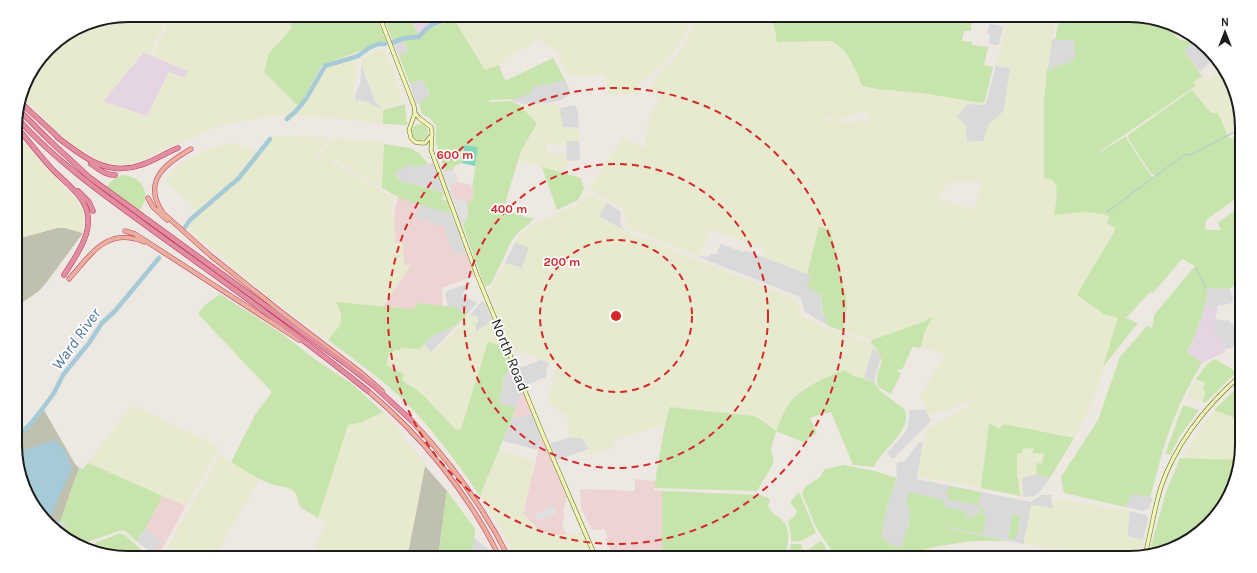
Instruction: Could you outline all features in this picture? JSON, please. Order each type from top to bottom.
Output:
[{"type":"highway","points":[[24,106],[57,137],[76,152],[96,164],[116,168],[136,167],[178,148]]},
{"type":"highway","points":[[23,114],[89,177],[351,368],[374,386],[412,421]]},
{"type":"highway","points":[[22,123],[44,145],[82,178],[318,351],[368,391],[417,438],[447,474],[468,504],[496,551]]},
{"type":"highway","points":[[22,133],[80,197],[85,205],[88,219],[87,235],[64,275]]},
{"type":"highway","points":[[57,137],[103,172],[108,175],[116,175]]},
{"type":"highway","points":[[191,149],[171,161],[162,170],[156,185],[156,200],[167,217],[211,256]]},
{"type":"highway","points":[[48,163],[84,196],[93,211]]},
{"type":"highway","points":[[148,198],[152,207],[157,212],[280,311],[379,387],[439,451],[488,520],[505,551]]},
{"type":"highway","points":[[125,231],[135,234],[302,342],[351,380],[368,391]]},
{"type":"highway","points":[[69,279],[94,249],[115,239],[137,239],[162,252]]},
{"type":"main road","points":[[382,22],[412,100],[415,113],[409,130],[411,138],[415,142],[421,143],[431,150]]},
{"type":"main road","points":[[415,113],[431,127],[432,133],[429,140],[421,143]]},
{"type":"main road","points":[[412,124],[423,121]]},
{"type":"main road","name":"North Road","points":[[431,136],[431,150],[479,280],[593,551]]},
{"type":"main road","points":[[1146,550],[1162,486],[1176,454],[1201,415],[1235,380]]},
{"type":"shaded area","points":[[165,22],[149,55],[143,52],[103,102],[147,116],[169,72],[185,78],[188,71],[153,56],[168,22],[302,22],[279,40],[269,53],[265,72],[298,107],[288,116],[258,118],[201,132],[196,137],[173,145],[144,160],[118,165],[106,163],[96,159],[67,141],[50,126],[26,100],[30,87],[44,63],[53,53],[63,44],[87,30],[114,23]]},
{"type":"shaded area","points":[[412,22],[439,22],[424,29],[419,36]]},
{"type":"shaded area","points":[[456,22],[690,22],[674,53],[656,71],[640,82],[638,87],[639,93],[609,95],[605,75],[568,76],[558,53],[538,38],[528,47],[508,57],[499,65],[485,70]]},
{"type":"shaded area","points":[[695,22],[772,22],[777,42],[831,41],[838,43],[856,70],[862,86],[877,89],[922,93],[983,103],[982,105],[967,104],[957,117],[965,125],[967,142],[983,141],[989,124],[1004,111],[1010,68],[996,65],[1007,22],[1055,22],[1045,88],[1044,178],[1054,181],[1060,215],[1085,212],[1108,215],[1116,228],[1096,263],[1086,277],[1077,295],[1104,314],[1119,318],[1095,394],[1074,438],[1003,424],[999,429],[989,423],[981,488],[917,476],[927,429],[968,406],[975,398],[944,412],[928,415],[920,397],[945,353],[921,347],[924,333],[933,316],[923,322],[872,340],[842,331],[847,303],[830,229],[819,227],[807,274],[763,257],[765,250],[711,229],[699,257],[626,226],[625,214],[621,207],[600,196],[591,190],[590,187],[624,137],[644,149],[649,117],[659,98],[649,87],[665,66],[676,58]],"holes":[[[864,111],[870,120],[853,122],[823,121],[829,117],[837,121]],[[981,181],[974,210],[935,197],[941,194],[946,183]]]},
{"type":"shaded area","points":[[990,24],[1003,27],[999,44],[997,45],[989,44],[990,34],[987,33]]},
{"type":"shaded area","points":[[1052,39],[1075,40],[1075,60],[1047,70]]},
{"type":"shaded area","points":[[404,40],[408,52],[399,56],[393,43]]},
{"type":"shaded area","points":[[1192,42],[1211,61],[1200,72],[1184,51]]},
{"type":"shaded area","points":[[383,49],[392,67],[402,99],[400,103],[382,108],[376,103],[362,65],[367,54],[375,50]]},
{"type":"shaded area","points":[[144,52],[188,71],[185,78],[169,72],[147,116],[102,102]]},
{"type":"shaded area","points":[[357,55],[353,100],[358,102],[358,100],[365,101],[383,110],[383,124],[345,119],[291,116],[308,99],[325,67]]},
{"type":"shaded area","points":[[362,63],[363,70],[376,103],[382,108],[380,109],[365,101],[355,101],[356,92],[360,84]]},
{"type":"shaded area","points":[[996,65],[1010,68],[1004,111],[989,124],[983,141],[967,142],[965,125],[957,117],[967,104],[986,104]]},
{"type":"shaded area","points":[[1218,70],[1227,87],[1234,114],[1235,128],[1235,136],[1229,139],[1218,113],[1211,113],[1191,88],[1195,86],[1193,82],[1202,76],[1206,80]]},
{"type":"shaded area","points":[[422,79],[430,96],[416,105],[410,84]]},
{"type":"shaded area","points":[[565,80],[571,94],[559,101],[524,104],[510,100],[530,94],[535,86],[543,84],[547,85]]},
{"type":"shaded area","points":[[558,104],[563,127],[579,128],[579,141],[567,141],[567,146],[547,143],[546,152],[567,155],[567,169],[561,172],[519,160],[521,151],[537,123],[519,105]]},
{"type":"shaded area","points":[[575,105],[578,113],[579,128],[563,127],[559,108]]},
{"type":"shaded area","points":[[285,136],[330,138],[314,158],[317,158],[333,138],[382,141],[384,144],[382,188],[334,159],[332,163],[344,169],[345,168],[393,198],[390,214],[394,216],[395,243],[403,243],[404,265],[411,265],[383,306],[337,302],[341,314],[341,320],[339,327],[328,340],[261,291],[186,227],[190,220],[199,212],[166,182],[172,171],[179,164],[204,151],[231,143],[249,148],[259,154],[273,137]]},
{"type":"shaded area","points":[[22,141],[77,200],[84,215],[83,233],[65,228],[57,228],[22,236]]},
{"type":"shaded area","points":[[566,141],[579,141],[580,160],[567,161]]},
{"type":"shaded area","points":[[432,161],[444,193],[406,182],[403,186],[395,171],[411,164],[413,168],[430,164]]},
{"type":"shaded area","points":[[454,168],[458,182],[471,185],[471,188],[474,189],[471,203],[467,201],[462,226],[442,172]]},
{"type":"shaded area","points":[[454,170],[457,182],[450,186],[454,198],[467,201],[468,215],[463,226],[459,220],[442,173]]},
{"type":"shaded area","points":[[588,193],[607,203],[598,217],[632,234],[791,297],[797,302],[801,315],[823,327],[869,343],[873,347],[864,378],[852,375],[844,370],[818,381],[788,405],[776,431],[760,419],[753,416],[670,407],[665,424],[613,441],[615,447],[591,455],[587,444],[582,438],[570,437],[567,416],[548,401],[557,365],[511,349],[488,292],[505,263],[522,268],[529,248],[515,242],[520,235],[529,227],[550,217],[567,232],[552,216],[581,203]]},
{"type":"shaded area","points":[[398,198],[420,204],[416,218],[444,227],[453,254],[460,251],[462,255],[466,253],[474,276],[442,288],[443,306],[416,303],[414,309],[383,306],[411,265],[404,265],[395,243],[394,212]]},
{"type":"shaded area","points":[[607,203],[620,211],[620,223],[624,230],[598,216]]},
{"type":"shaded area","points":[[420,204],[451,214],[466,253],[465,255],[454,254],[429,222],[416,218]]},
{"type":"shaded area","points":[[57,228],[65,228],[83,233],[46,283],[39,291],[22,303],[22,236]]},
{"type":"shaded area","points":[[515,242],[529,247],[522,268],[505,263]]},
{"type":"shaded area","points":[[721,244],[743,252],[744,250],[811,275],[816,290],[822,294],[821,308],[822,312],[826,316],[827,325],[805,312],[800,297],[699,257],[708,257],[710,254],[716,254]]},
{"type":"shaded area","points":[[471,282],[462,295],[477,303],[469,312],[457,311],[457,307],[448,307],[445,294],[448,291]]},
{"type":"shaded area","points":[[1207,288],[1230,289],[1231,294],[1233,295],[1232,303],[1218,306],[1204,306]]},
{"type":"shaded area","points":[[483,301],[485,302],[492,320],[476,332],[476,323],[470,315]]},
{"type":"shaded area","points":[[1204,306],[1218,306],[1213,332],[1221,336],[1226,349],[1225,352],[1202,363],[1187,352],[1192,343]]},
{"type":"shaded area","points":[[470,315],[478,317],[479,321],[476,323],[476,332],[492,320],[504,346],[488,342],[461,429],[456,430],[422,394],[386,365],[389,353],[400,348],[420,349],[424,345],[433,354]]},
{"type":"shaded area","points":[[1215,319],[1230,321],[1230,324],[1235,325],[1235,346],[1226,349],[1221,336],[1213,332]]},
{"type":"shaded area","points":[[460,322],[431,352],[424,345],[432,336],[453,327]]},
{"type":"shaded area","points":[[873,347],[881,357],[874,382],[864,378]]},
{"type":"shaded area","points":[[541,360],[549,363],[546,377],[526,385],[519,368]]},
{"type":"shaded area","points":[[512,366],[519,382],[520,389],[522,390],[516,408],[499,403],[504,376]]},
{"type":"shaded area","points":[[1196,379],[1205,382],[1206,391],[1203,402],[1186,397]]},
{"type":"shaded area","points":[[522,390],[532,413],[518,418],[513,416]]},
{"type":"shaded area","points":[[132,405],[217,445],[219,449],[186,506],[88,463]]},
{"type":"shaded area","points":[[44,410],[75,464],[79,468],[60,522],[54,521],[44,510],[30,486],[23,459],[22,434]]},
{"type":"shaded area","points":[[909,410],[925,410],[931,421],[893,459],[887,453],[908,427]]},
{"type":"shaded area","points":[[1214,410],[1235,418],[1234,460],[1183,458],[1195,435]]},
{"type":"shaded area","points":[[383,412],[397,425],[405,441],[427,464],[425,466],[408,551],[313,551],[326,523],[318,518],[348,425],[362,422]]},
{"type":"shaded area","points":[[532,413],[542,435],[538,450],[503,441],[513,416],[518,418]]},
{"type":"shaded area","points":[[542,435],[567,497],[563,512],[565,514],[562,525],[567,535],[554,535],[541,531],[523,514]]},
{"type":"shaded area","points":[[570,437],[582,438],[589,449],[557,460],[550,444]]},
{"type":"shaded area","points":[[919,442],[923,443],[917,479],[1031,502],[1041,495],[1051,495],[1053,508],[1025,534],[1024,544],[910,521],[901,548],[890,544],[881,536],[888,504],[897,478],[896,464],[899,462],[904,462]]},
{"type":"shaded area","points":[[1033,448],[1044,454],[1042,464],[1036,463],[1037,474],[1022,478],[1023,497],[1020,496],[1017,478],[1017,454],[1022,453],[1022,449]]},
{"type":"shaded area","points":[[499,451],[535,462],[523,514],[541,531],[561,535],[582,532],[590,551],[512,551],[501,528],[480,496]]},
{"type":"shaded area","points":[[220,454],[259,479],[218,551],[166,551]]},
{"type":"shaded area","points":[[425,466],[447,491],[439,551],[408,551]]},
{"type":"shaded area","points":[[1037,474],[1050,478],[1038,494],[1023,497],[1022,478]]},
{"type":"shaded area","points":[[635,479],[655,481],[654,490],[662,491],[662,551],[610,551],[605,538],[608,538],[604,529],[592,530],[581,508],[580,489],[635,491]]},
{"type":"shaded area","points":[[1132,493],[1153,498],[1149,508],[1144,511],[1125,507]]},
{"type":"shaded area","points":[[163,496],[186,506],[161,551],[154,551],[162,541],[145,529]]},
{"type":"shaded area","points":[[1057,499],[1130,511],[1127,536],[1143,540],[1141,548],[1139,551],[1136,551],[1070,551],[1024,544],[1031,505],[1053,508],[1053,503]]},
{"type":"shaded area","points":[[554,506],[557,513],[538,521],[535,514]]},
{"type":"shaded area","points":[[1130,511],[1146,515],[1148,519],[1143,540],[1127,536]]},
{"type":"shaded area","points":[[54,521],[65,523],[68,532]]},
{"type":"shaded area","points":[[145,529],[162,541],[154,551],[149,551],[136,541]]},
{"type":"shaded area","points":[[474,538],[490,551],[473,551]]},
{"type":"green space","points":[[291,22],[379,22],[386,41],[322,65],[303,100],[297,105],[264,72],[269,53],[291,29]]},
{"type":"green space","points":[[385,22],[412,22],[419,36],[413,39],[392,39]]},
{"type":"green space","points":[[456,22],[485,70],[499,65],[505,81],[553,58],[565,80],[547,85],[543,84],[535,86],[530,94],[513,99],[489,100],[490,102],[511,101],[519,105],[537,123],[521,151],[503,210],[534,219],[512,240],[491,284],[485,287],[463,226],[468,214],[467,201],[471,203],[474,190],[472,189],[478,147],[464,145],[462,163],[445,171],[436,143],[436,126],[430,118],[422,114],[419,103],[430,95],[422,79],[410,84],[399,56],[408,52],[404,40],[417,39],[429,29],[445,23]]},
{"type":"green space","points":[[773,22],[972,22],[971,31],[964,31],[962,41],[972,42],[972,45],[988,47],[984,65],[993,67],[985,101],[983,103],[922,93],[877,89],[862,86],[846,54],[841,48],[831,41],[777,42]]},
{"type":"green space","points":[[1059,22],[1129,22],[1150,24],[1168,29],[1181,40],[1192,42],[1184,51],[1202,76],[1193,82],[1196,86],[1099,153],[1126,136],[1149,173],[1154,178],[1156,177],[1150,172],[1129,140],[1128,135],[1192,90],[1211,113],[1218,113],[1229,139],[1235,136],[1235,199],[1206,220],[1205,230],[1221,230],[1218,223],[1235,210],[1235,284],[1230,289],[1207,288],[1207,296],[1200,321],[1187,352],[1202,363],[1185,394],[1170,428],[1150,497],[1132,494],[1125,507],[1064,493],[1061,477],[1098,420],[1120,357],[1147,326],[1152,328],[1154,315],[1195,266],[1182,259],[1153,293],[1151,291],[1126,318],[1138,323],[1103,367],[1118,318],[1104,314],[1077,295],[1116,228],[1107,223],[1109,217],[1107,215],[1085,212],[1054,215],[1056,197],[1055,184],[1052,180],[1044,178],[1044,102],[1047,70],[1075,60],[1074,40],[1055,40]]},
{"type":"green space","points":[[405,104],[407,125],[383,124],[383,110]]},
{"type":"green space","points":[[420,124],[427,129],[428,132],[423,139],[420,140],[413,135],[412,132],[417,125]]},
{"type":"green space","points":[[384,144],[410,148],[419,153],[428,164],[413,168],[411,164],[395,172],[403,186],[405,182],[444,193],[442,199],[447,201],[451,214],[398,198],[382,188]]},
{"type":"green space","points":[[464,145],[478,147],[475,166],[462,163]]},
{"type":"green space","points":[[542,167],[581,178],[584,189],[578,200],[557,210]]},
{"type":"green space","points":[[122,175],[135,179],[140,182],[143,187],[145,198],[139,211],[106,187],[114,179]]},
{"type":"green space","points":[[819,227],[830,229],[846,297],[847,306],[842,331],[827,325],[822,309],[822,295],[816,294],[816,290],[807,288],[811,275],[807,274]]},
{"type":"green space","points":[[220,294],[284,335],[313,358],[351,383],[383,412],[362,422],[348,425],[318,518],[300,507],[296,494],[291,489],[274,485],[259,479],[231,462],[255,415],[272,392],[198,314],[204,306]]},
{"type":"green space","points":[[336,302],[414,309],[416,303],[457,307],[458,311],[469,312],[453,327],[432,336],[420,349],[400,348],[400,350],[394,350],[394,352],[389,353],[386,365],[404,374],[402,380],[422,394],[456,430],[461,429],[488,342],[504,346],[512,366],[504,376],[499,403],[516,408],[480,496],[449,452],[414,411],[388,386],[328,340],[341,322],[341,314]]},
{"type":"green space","points":[[933,316],[924,333],[921,347],[917,348],[913,346],[902,370],[898,369],[897,371],[901,373],[891,394],[878,387],[877,379],[881,361],[880,356],[871,343],[872,340],[923,322]]},
{"type":"green space","points":[[1215,359],[1235,371],[1235,374],[1205,403],[1203,402],[1206,391],[1203,390],[1205,382],[1196,379],[1207,364]]},
{"type":"green space","points":[[844,370],[852,375],[874,382],[879,390],[904,409],[906,416],[905,424],[896,439],[874,467],[853,465],[831,412],[810,418],[817,433],[803,442],[776,431],[783,414],[793,399],[806,388]]},
{"type":"green space","points":[[1235,390],[1235,418],[1214,410]]},
{"type":"green space","points":[[1183,405],[1199,410],[1180,436],[1170,455],[1165,454]]},
{"type":"green space","points":[[670,407],[753,416],[776,431],[771,449],[774,462],[757,491],[654,488],[665,424]]},
{"type":"green space","points":[[989,423],[999,429],[1003,424],[1074,438],[1050,478],[1037,474],[1036,463],[1042,464],[1044,454],[1033,453],[1033,448],[1022,449],[1022,453],[1017,454],[1017,478],[1020,496],[981,488]]},
{"type":"green space","points":[[1180,458],[1234,460],[1227,486],[1213,510],[1204,520],[1182,537],[1170,543],[1150,549],[1166,492]]},
{"type":"green space","points":[[88,463],[163,496],[145,529],[136,541],[122,530],[86,543],[68,532],[65,523],[60,522],[79,468],[83,469]]},
{"type":"green space","points":[[844,465],[874,471],[897,478],[888,504],[881,536],[892,545],[901,548],[910,521],[923,524],[908,520],[910,510],[906,503],[909,492],[944,500],[943,506],[967,512],[966,518],[979,514],[981,508],[984,508],[982,515],[986,516],[983,534],[945,528],[1008,541],[973,541],[918,551],[831,551],[816,527],[802,494],[805,487],[820,477],[825,469]]},
{"type":"green space","points":[[949,486],[981,492],[979,505],[949,500],[947,496]]},
{"type":"green space","points":[[447,491],[475,529],[473,551],[439,551]]},
{"type":"green space","points":[[662,491],[761,495],[770,499],[768,506],[786,525],[788,534],[786,551],[662,551]]},
{"type":"green space","points":[[798,493],[800,494],[816,533],[801,541],[791,542],[788,521],[794,517],[797,511],[790,502]]},
{"type":"green space","points":[[1013,514],[1020,516],[1016,539],[1008,538]]},
{"type":"green space","points":[[120,533],[126,536],[142,551],[107,549],[96,546],[95,543]]},
{"type":"green space","points":[[821,541],[828,551],[806,551]]},
{"type":"green space","points":[[791,544],[801,544],[804,551],[790,551]]},
{"type":"water","points":[[55,439],[67,454],[72,469],[50,517],[36,498],[30,486],[23,459],[22,447],[26,450]]},
{"type":"waterway","name":"Ward River","points":[[393,42],[405,38],[419,37],[428,27],[439,22]]},
{"type":"waterway","name":"Ward River","points":[[287,119],[306,99],[325,66],[358,56],[369,48],[378,44],[385,44]]},
{"type":"waterway","points":[[1107,212],[1184,155],[1192,154],[1235,132]]},
{"type":"waterway","name":"Ward River","points":[[185,227],[190,220],[239,178],[270,139]]},
{"type":"waterway","name":"Ward River","points":[[22,432],[43,408],[54,393],[63,375],[89,343],[102,323],[115,311],[159,258]]},
{"type":"waterway","points":[[1196,268],[1206,289]]}]
